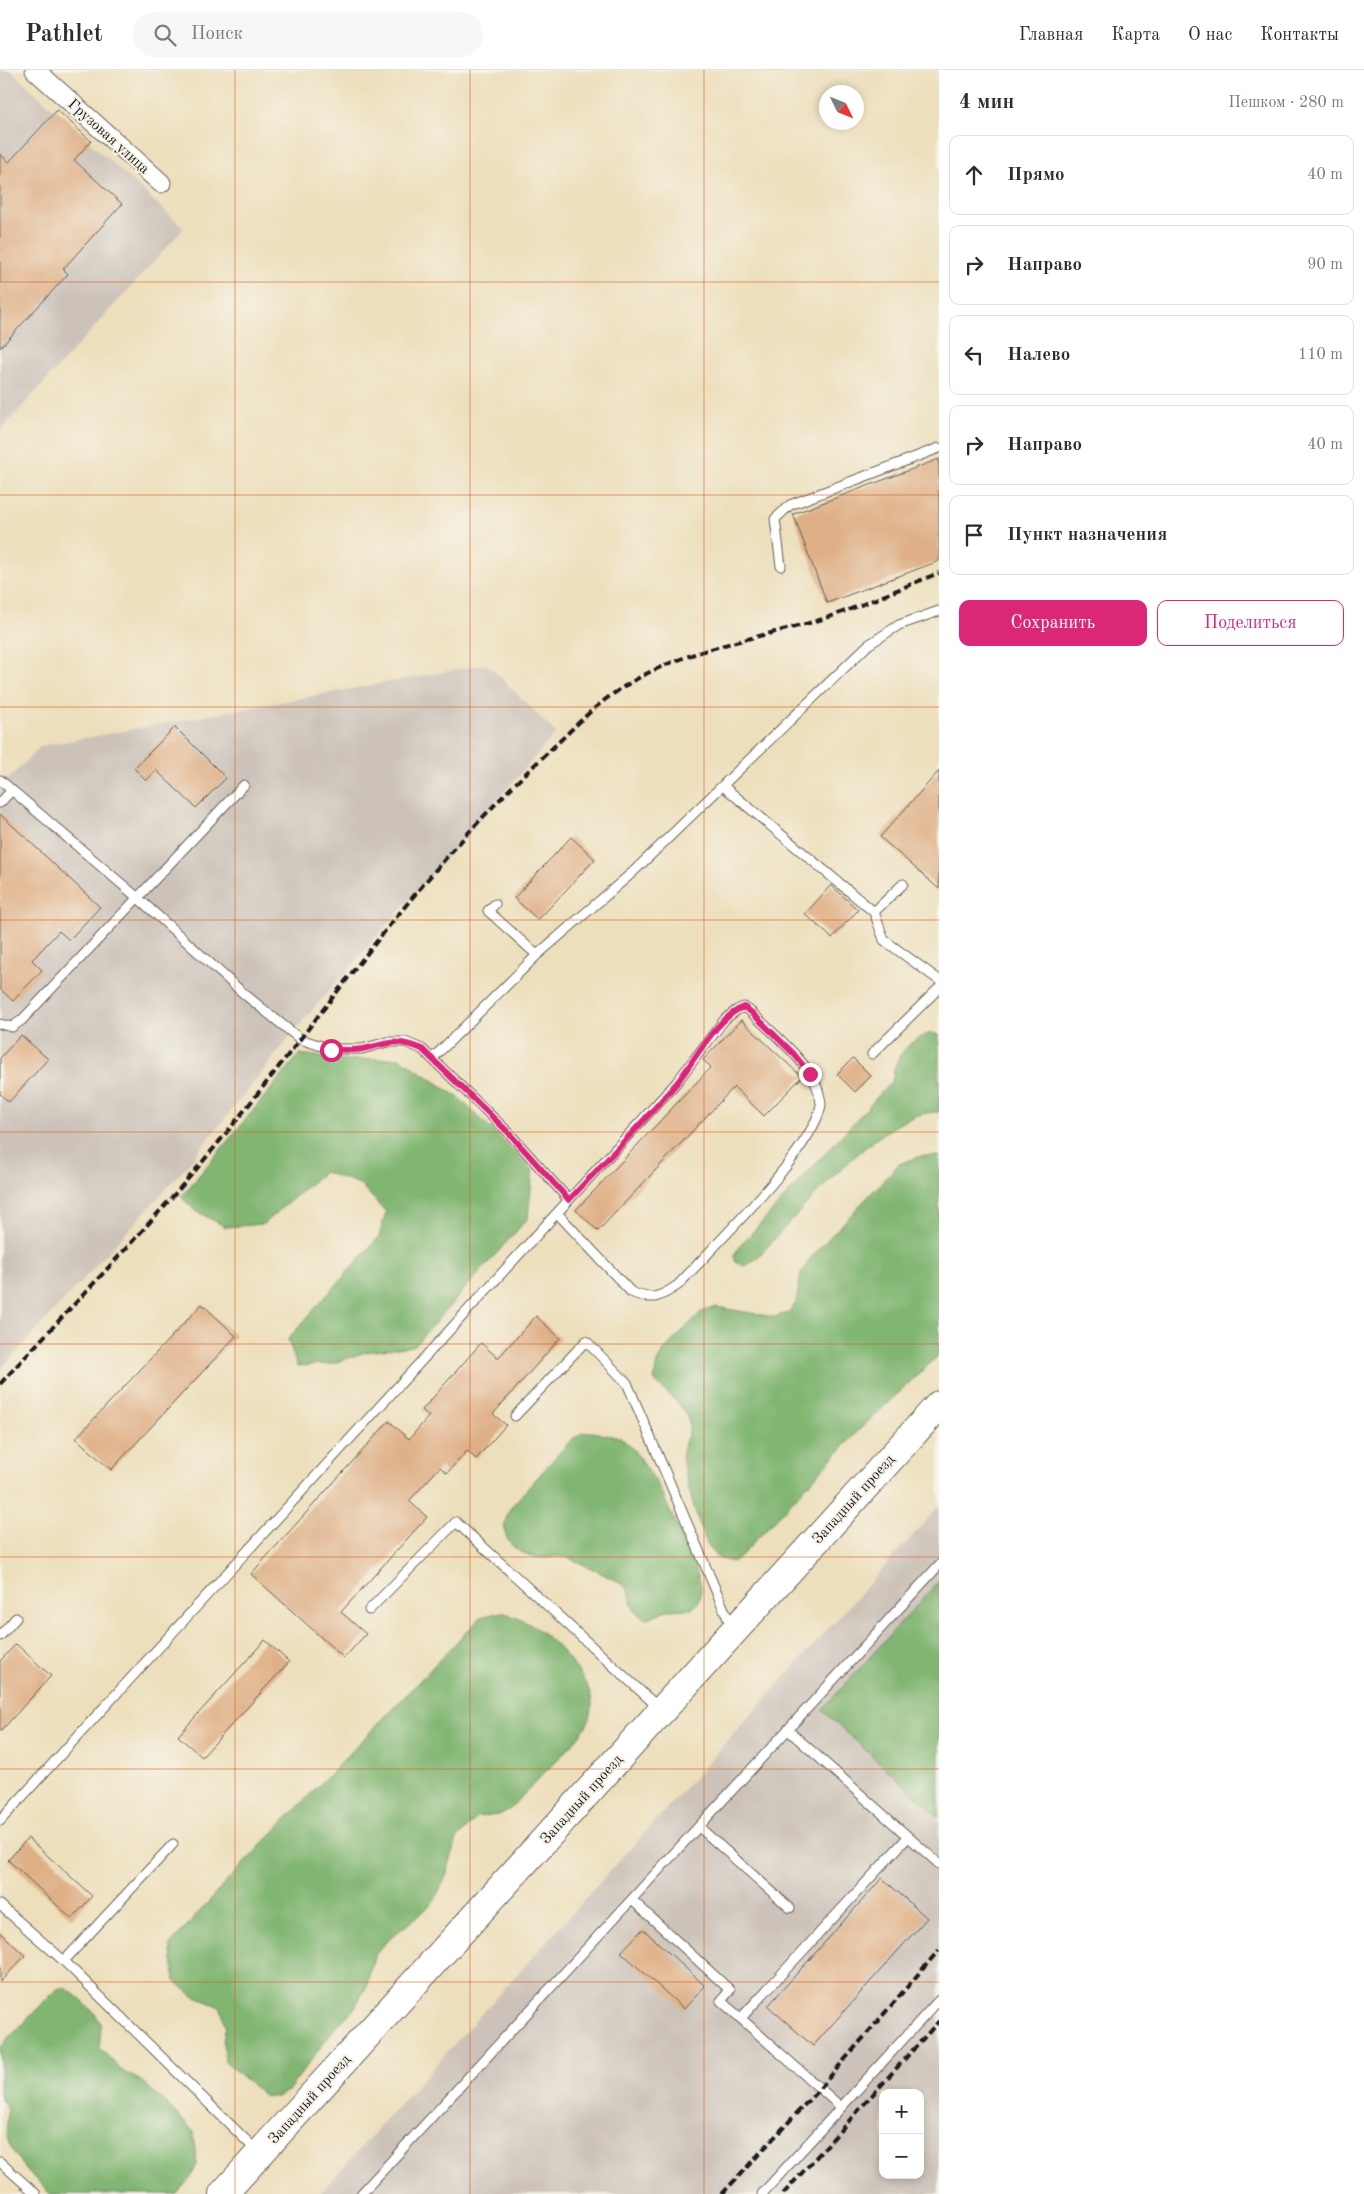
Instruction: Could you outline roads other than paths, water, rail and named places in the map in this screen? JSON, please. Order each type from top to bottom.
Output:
[{"type":"main road","name":"Западный проезд","points":[[223,2194],[939,1405]]},
{"type":"street","name":"Грузовая улица","points":[[35,70],[161,182]]},
{"type":"lane","points":[[781,566],[775,519],[790,504],[939,448]]},
{"type":"lane","points":[[432,1058],[537,955],[633,872],[868,645],[899,625],[939,611]]},
{"type":"lane","points":[[0,780],[138,898],[243,993],[300,1039],[331,1050],[362,1049],[387,1042],[405,1042],[422,1049],[508,1132],[569,1200]]},
{"type":"lane","points":[[0,1024],[12,1026],[22,1020],[244,785]]},
{"type":"lane","points":[[723,786],[874,912],[884,940],[939,980]]},
{"type":"lane","points":[[0,803],[12,790]]},
{"type":"lane","points":[[874,912],[903,884]]},
{"type":"lane","points":[[496,904],[488,911],[537,955]]},
{"type":"lane","points":[[872,1054],[939,988]]},
{"type":"lane","points":[[0,1822],[557,1213],[676,1083],[725,1019],[744,1007],[751,1012],[794,1054],[817,1087],[821,1103],[813,1125],[784,1168],[678,1285],[662,1296],[645,1298],[631,1292],[557,1213]]},
{"type":"lane","points":[[515,1416],[586,1341],[627,1383],[734,1630]]},
{"type":"lane","points":[[369,1610],[456,1522],[661,1710]]},
{"type":"lane","points":[[361,2194],[939,1565]]},
{"type":"lane","points":[[0,1636],[16,1618]]},
{"type":"lane","points":[[788,1730],[939,1864]]},
{"type":"lane","points":[[699,1827],[790,1908]]},
{"type":"lane","points":[[741,2018],[908,1837]]},
{"type":"lane","points":[[64,1961],[173,1844]]},
{"type":"lane","points":[[632,1900],[730,1990],[721,2001],[841,2107]]},
{"type":"lane","points":[[0,1905],[64,1961],[260,2154]]},
{"type":"lane","points":[[762,2194],[939,2000]]},
{"type":"lane","points":[[0,2162],[36,2194]]},
{"type":"railway","points":[[0,1384],[179,1190],[383,933],[460,842],[501,798],[597,706],[641,677],[666,665],[721,646],[832,616],[939,573]]},
{"type":"railway","points":[[722,2194],[821,2087],[939,1950]]},
{"type":"railway","points":[[783,2194],[939,2021]]}]
